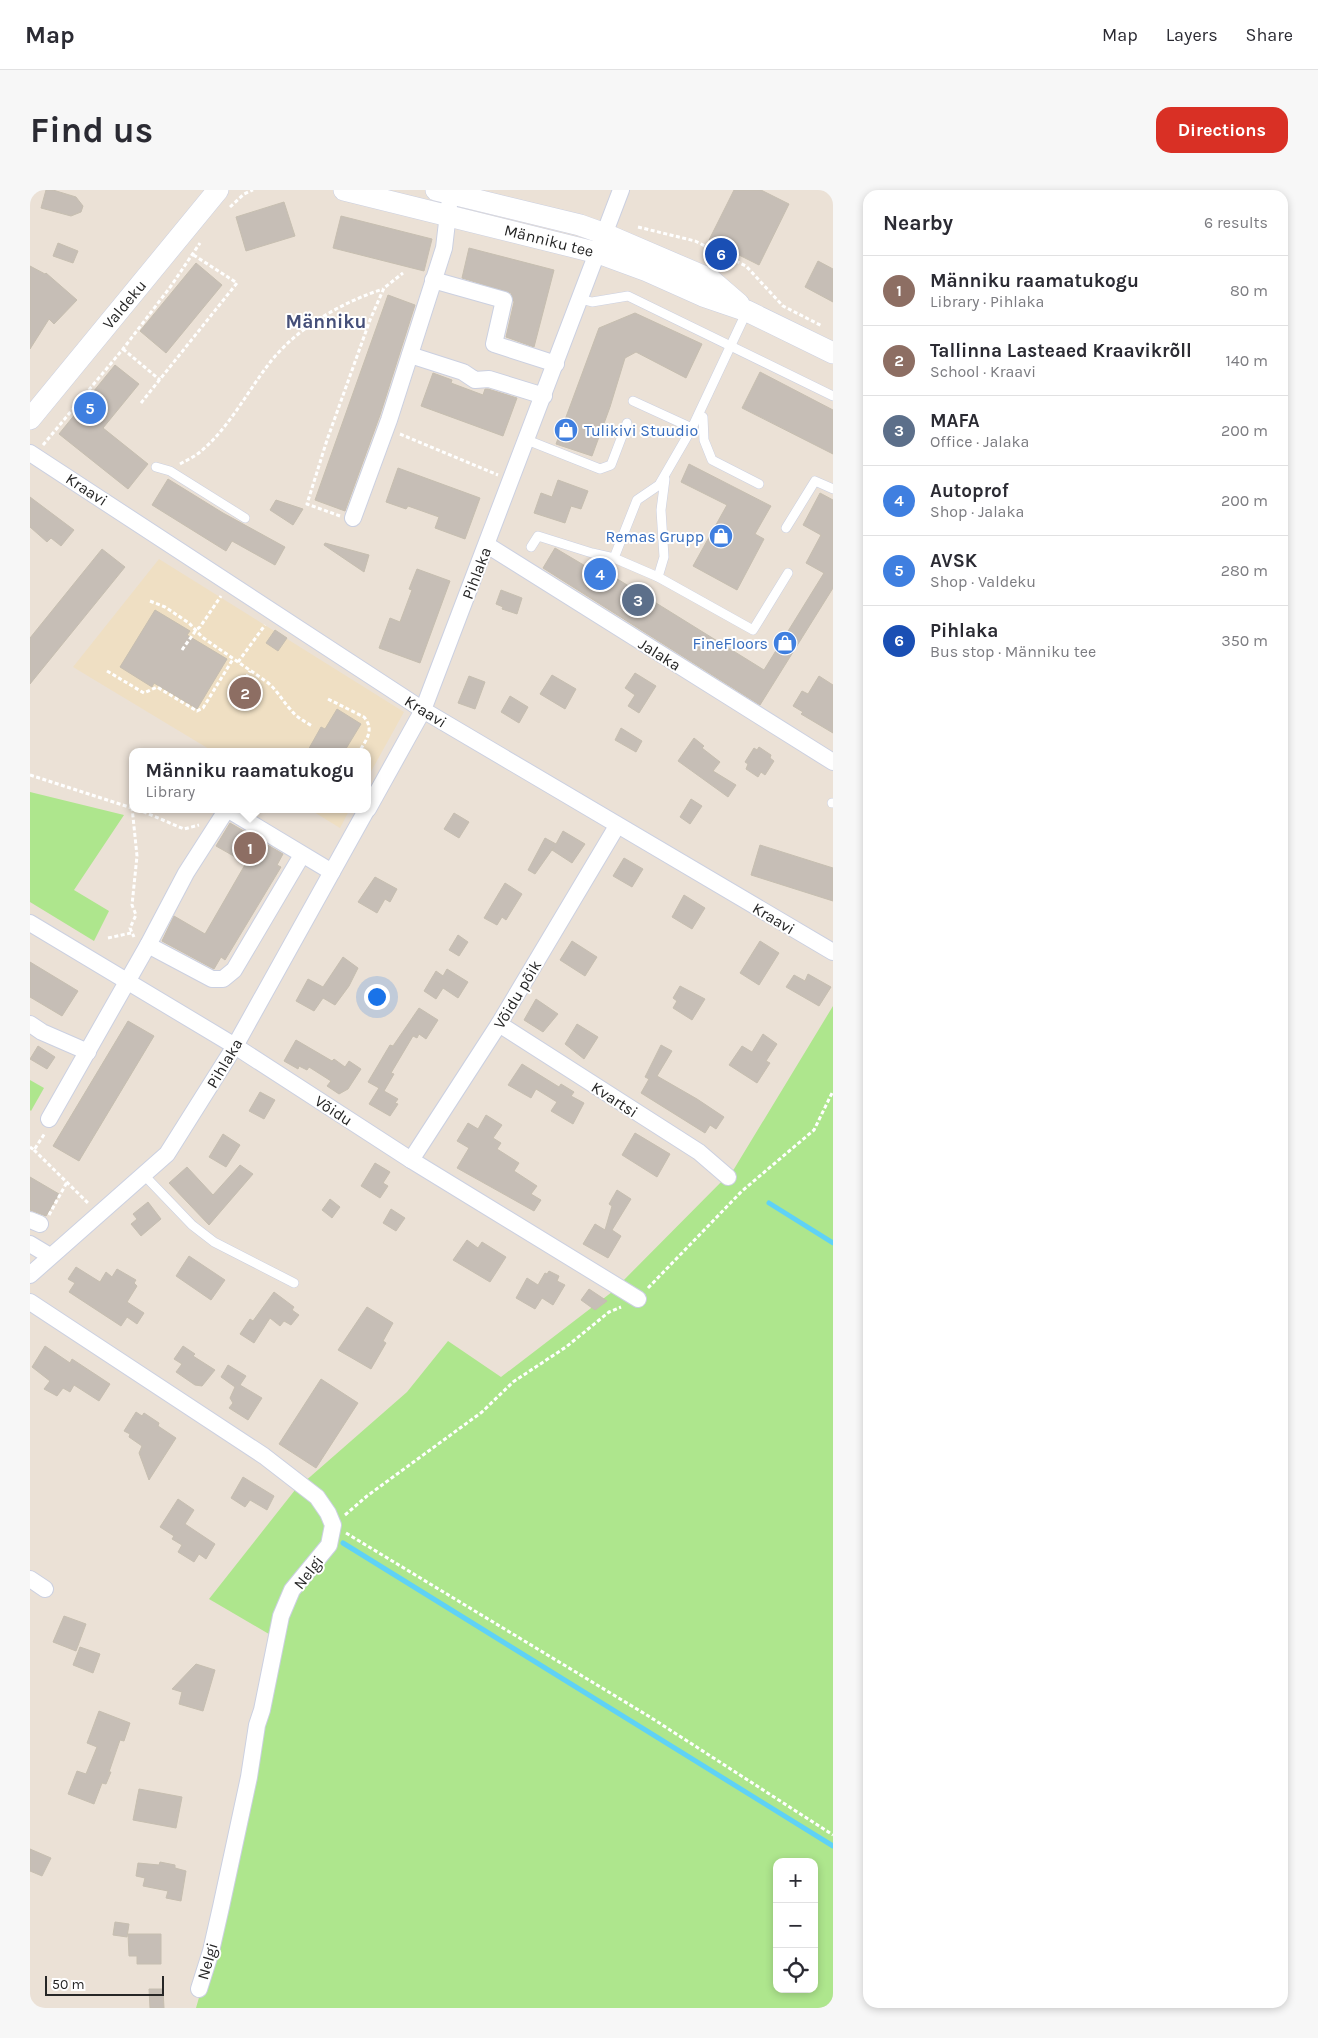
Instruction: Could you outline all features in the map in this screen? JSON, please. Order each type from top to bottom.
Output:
[{"type":"street","name":"Valdeku","points":[[30,419],[185,247],[218,190]]},
{"type":"street","name":"Männiku tee","points":[[344,190],[449,215],[602,243],[710,279],[747,311],[833,353]]},
{"type":"street","name":"Pihlaka","points":[[371,802],[423,710],[512,481],[621,190]]},
{"type":"street","name":"Männiku tee","points":[[443,192],[580,225],[602,243]]},
{"type":"street","points":[[353,518],[390,420],[444,248],[449,215],[443,192]]},
{"type":"street","points":[[433,280],[504,300],[494,344],[556,364]]},
{"type":"street","points":[[410,355],[463,372],[475,380],[489,379],[544,396]]},
{"type":"street","name":"Kraavi","points":[[32,453],[423,710],[833,952]]},
{"type":"street","name":"Jalaka","points":[[487,545],[833,762]]},
{"type":"street","points":[[49,1119],[128,982],[186,873],[225,813],[332,872]]},
{"type":"street","name":"Pihlaka","points":[[30,1275],[167,1154],[235,1046],[365,813]]},
{"type":"street","name":"Võidu põik","points":[[411,1160],[499,1024],[617,826]]},
{"type":"street","points":[[148,945],[212,979],[224,979],[234,970],[302,855]]},
{"type":"street","name":"Võidu","points":[[30,923],[235,1046],[411,1160],[638,1299]]},
{"type":"street","points":[[30,1024],[42,1032],[88,1052]]},
{"type":"street","name":"Kvartsi","points":[[499,1024],[698,1152],[728,1177]]},
{"type":"street","points":[[30,1244],[50,1256]]},
{"type":"street","points":[[30,1302],[264,1456],[317,1498],[328,1513],[333,1525]]},
{"type":"street","name":"Nelgi","points":[[199,1989],[211,1951],[221,1907],[281,1616],[292,1590],[329,1545],[333,1525]]},
{"type":"street","points":[[30,1579],[44,1589]]},
{"type":"lane","points":[[580,299],[592,302],[628,296],[833,396]]},
{"type":"lane","points":[[614,558],[637,500],[659,485],[692,428],[747,311]]},
{"type":"lane","points":[[633,402],[692,428]]},
{"type":"lane","points":[[703,418],[704,440],[712,460],[759,484]]},
{"type":"lane","points":[[527,440],[600,469],[611,465],[627,424]]},
{"type":"lane","points":[[156,468],[170,471],[245,518]]},
{"type":"lane","points":[[658,577],[664,557],[661,510],[665,474]]},
{"type":"lane","points":[[786,528],[815,481],[833,489]]},
{"type":"lane","points":[[531,547],[538,536],[592,554],[614,558],[658,577],[753,630],[788,573]]},
{"type":"lane","points":[[144,1175],[192,1225],[214,1242],[294,1283]]},
{"type":"path","points":[[240,190],[244,194],[253,190]]},
{"type":"path","points":[[32,453],[46,443],[123,349],[185,247],[237,283],[141,403]]},
{"type":"path","points":[[170,471],[200,452],[230,420],[269,364],[295,336],[333,311],[364,295],[384,288],[403,273]]},
{"type":"path","points":[[353,518],[306,504],[370,320],[384,288]]},
{"type":"path","points":[[123,349],[160,380]]},
{"type":"path","points":[[390,420],[397,433],[512,481]]},
{"type":"path","points":[[182,650],[231,584]]},
{"type":"path","points":[[150,601],[165,607],[189,623],[202,637],[275,689],[289,709],[299,719],[312,726]]},
{"type":"path","points":[[238,662],[274,612]]},
{"type":"path","points":[[107,671],[144,693],[157,687],[197,711],[203,708],[233,659]]},
{"type":"path","points":[[239,689],[250,670]]},
{"type":"path","points":[[328,699],[364,717],[368,722],[369,734],[360,748]]},
{"type":"path","points":[[30,775],[129,806]]},
{"type":"path","points":[[133,813],[137,856],[132,905],[136,915],[130,928],[134,938],[148,945]]},
{"type":"path","points":[[146,813],[184,829],[225,813]]},
{"type":"path","points":[[108,938],[131,933]]},
{"type":"path","points":[[833,1092],[814,1130],[742,1192],[638,1299],[609,1312],[566,1347],[514,1382],[482,1412],[367,1496],[333,1525],[650,1717],[833,1835]]},
{"type":"path","points":[[34,1150],[51,1124],[49,1119]]},
{"type":"path","points":[[30,1147],[92,1208]]},
{"type":"path","points":[[35,1222],[46,1220],[66,1182]]},
{"type":"shaded area","points":[[159,559],[404,712],[371,772],[371,748],[207,748],[73,667]]},
{"type":"shaded area","points":[[316,813],[348,813],[340,828]]},
{"type":"green space","points":[[30,792],[124,815],[74,890],[109,911],[94,941],[30,902]]},
{"type":"green space","points":[[833,1006],[833,2008],[196,2008],[224,1910],[279,1640],[209,1599],[295,1490],[407,1392],[448,1341],[501,1377],[612,1292],[734,1169]]},
{"type":"green space","points":[[30,1080],[44,1088],[31,1111],[30,1110]]},
{"type":"building","points":[[46,190],[53,190],[76,197],[83,206],[81,212],[71,216],[41,208]]},
{"type":"building","points":[[734,190],[761,190],[789,204],[759,265],[709,240]]},
{"type":"building","points":[[284,202],[295,236],[246,251],[236,217]]},
{"type":"building","points":[[341,216],[432,239],[424,271],[333,248]]},
{"type":"building","points":[[58,243],[78,251],[73,263],[53,256]]},
{"type":"building","points":[[469,248],[554,270],[534,347],[506,337],[514,302],[511,293],[462,278]]},
{"type":"building","points":[[818,261],[833,269],[833,302],[805,287]]},
{"type":"building","points":[[196,263],[222,285],[166,353],[140,331]]},
{"type":"building","points":[[30,266],[46,273],[77,300],[54,324],[49,319],[30,349]]},
{"type":"building","points":[[388,295],[415,305],[380,415],[345,511],[315,500]]},
{"type":"building","points":[[635,313],[702,344],[686,378],[636,352],[625,358],[592,456],[556,444],[599,328]]},
{"type":"building","points":[[115,365],[139,384],[103,428],[148,464],[128,489],[59,434]]},
{"type":"building","points":[[760,372],[833,410],[833,454],[742,408]]},
{"type":"building","points":[[433,373],[452,380],[451,383],[483,395],[485,389],[488,389],[517,398],[503,436],[421,406]]},
{"type":"building","points":[[689,464],[771,506],[755,534],[764,539],[737,590],[693,566],[727,505],[681,482]]},
{"type":"building","points":[[398,468],[480,498],[465,539],[435,528],[439,517],[408,506],[406,509],[386,502]]},
{"type":"building","points":[[168,479],[223,513],[285,547],[275,565],[232,541],[226,551],[152,505]]},
{"type":"building","points":[[558,480],[588,491],[581,509],[571,506],[565,523],[534,513],[541,493],[552,497]]},
{"type":"building","points":[[820,493],[833,500],[833,588],[760,705],[543,568],[555,548],[587,567],[590,562],[764,670],[824,573],[806,563],[821,535],[803,525]]},
{"type":"building","points":[[30,497],[74,530],[61,546],[51,538],[47,542],[30,527]]},
{"type":"building","points":[[276,500],[303,509],[293,525],[270,510]]},
{"type":"building","points":[[325,543],[369,555],[364,572],[324,545]]},
{"type":"building","points":[[102,549],[125,567],[30,684],[30,638]]},
{"type":"building","points":[[417,569],[450,581],[420,663],[379,648],[390,618],[400,622],[412,590],[409,589]]},
{"type":"building","points":[[501,590],[522,598],[517,614],[502,609],[503,607],[496,604]]},
{"type":"building","points":[[155,610],[190,631],[187,635],[227,659],[197,709],[154,683],[152,687],[120,667]]},
{"type":"building","points":[[275,630],[287,638],[278,651],[266,643]]},
{"type":"building","points":[[635,673],[656,686],[639,713],[628,706],[635,695],[625,688]]},
{"type":"building","points":[[552,675],[576,689],[565,709],[540,694]]},
{"type":"building","points":[[469,676],[485,682],[475,709],[458,703]]},
{"type":"building","points":[[819,676],[833,685],[833,733],[801,714],[803,712],[793,706],[802,691],[808,694]]},
{"type":"building","points":[[510,696],[528,707],[519,723],[501,712]]},
{"type":"building","points":[[337,709],[361,724],[346,748],[309,748],[321,727],[325,729]]},
{"type":"building","points":[[621,728],[642,741],[636,752],[615,740]]},
{"type":"building","points":[[694,738],[704,746],[702,748],[720,762],[713,771],[736,785],[728,797],[678,761]]},
{"type":"building","points":[[759,747],[771,755],[770,758],[774,761],[765,775],[761,772],[758,777],[746,769],[748,764],[745,762],[754,748],[757,750]]},
{"type":"building","points":[[691,799],[702,806],[690,824],[680,817]]},
{"type":"building","points":[[454,813],[469,822],[459,838],[444,829]]},
{"type":"building","points":[[230,823],[283,854],[277,865],[281,867],[225,960],[221,957],[214,969],[162,941],[174,916],[205,934],[246,863],[216,846]]},
{"type":"building","points":[[563,831],[585,844],[572,863],[552,850],[554,847],[535,874],[528,870],[545,838],[556,844]]},
{"type":"building","points":[[760,845],[833,868],[833,901],[751,875]]},
{"type":"building","points":[[624,858],[643,869],[632,887],[613,876]]},
{"type":"building","points":[[375,877],[397,889],[390,902],[385,899],[377,913],[358,902]]},
{"type":"building","points":[[505,883],[522,894],[506,920],[502,917],[497,925],[484,918]]},
{"type":"building","points":[[684,895],[705,908],[692,929],[672,917]]},
{"type":"building","points":[[458,935],[468,942],[459,956],[449,950]]},
{"type":"building","points":[[572,941],[597,957],[585,976],[560,960]]},
{"type":"building","points":[[760,941],[779,953],[759,985],[740,973]]},
{"type":"building","points":[[343,957],[358,968],[349,986],[335,1005],[323,998],[314,1011],[296,1001],[308,979],[323,987]]},
{"type":"building","points":[[30,962],[78,991],[62,1016],[30,997]]},
{"type":"building","points":[[447,969],[468,982],[458,998],[443,988],[436,999],[424,991],[436,971],[443,976]]},
{"type":"building","points":[[808,974],[831,987],[819,1006],[786,987],[794,975],[805,981]]},
{"type":"building","points":[[680,986],[705,999],[692,1020],[673,1008],[677,1001],[673,998]]},
{"type":"building","points":[[536,999],[558,1014],[543,1032],[524,1020]]},
{"type":"building","points":[[419,1008],[438,1020],[426,1039],[419,1034],[417,1038],[413,1036],[391,1073],[394,1074],[384,1091],[398,1099],[395,1103],[398,1104],[390,1116],[369,1104],[379,1088],[368,1082],[390,1045],[393,1046]]},
{"type":"building","points":[[128,1021],[154,1036],[79,1161],[53,1146]]},
{"type":"building","points":[[577,1024],[598,1037],[584,1059],[565,1044]]},
{"type":"building","points":[[763,1034],[777,1044],[766,1061],[770,1063],[757,1083],[729,1065],[742,1046],[752,1052]]},
{"type":"building","points":[[296,1040],[332,1061],[334,1059],[345,1067],[349,1061],[361,1069],[348,1089],[339,1094],[327,1086],[331,1081],[309,1067],[307,1070],[299,1066],[298,1069],[284,1061]]},
{"type":"building","points":[[661,1045],[672,1051],[657,1076],[724,1117],[716,1129],[710,1125],[705,1133],[641,1093],[649,1079],[645,1077]]},
{"type":"building","points":[[38,1046],[55,1057],[47,1069],[30,1059]]},
{"type":"building","points":[[522,1064],[559,1087],[561,1084],[574,1092],[571,1096],[584,1103],[573,1124],[551,1111],[557,1102],[536,1089],[531,1098],[508,1085]]},
{"type":"building","points":[[260,1092],[275,1100],[264,1119],[249,1111]]},
{"type":"building","points":[[486,1115],[502,1125],[493,1138],[501,1143],[497,1149],[519,1163],[514,1171],[537,1186],[531,1194],[541,1200],[534,1211],[457,1168],[469,1148],[457,1141],[468,1123],[478,1129]]},
{"type":"building","points":[[635,1133],[670,1154],[657,1177],[622,1155]]},
{"type":"building","points":[[223,1134],[240,1145],[226,1167],[209,1157]]},
{"type":"building","points":[[375,1163],[390,1172],[383,1183],[388,1186],[380,1198],[361,1186]]},
{"type":"building","points":[[240,1165],[253,1174],[209,1225],[169,1183],[187,1167],[213,1195]]},
{"type":"building","points":[[30,1177],[59,1194],[46,1216],[30,1210]]},
{"type":"building","points":[[617,1190],[631,1199],[612,1230],[621,1236],[608,1258],[583,1244],[595,1224],[605,1230],[612,1206],[609,1204]]},
{"type":"building","points":[[330,1199],[340,1207],[332,1218],[322,1210]]},
{"type":"building","points":[[148,1202],[161,1219],[141,1236],[131,1224],[137,1219],[133,1214]]},
{"type":"building","points":[[391,1209],[405,1218],[396,1231],[383,1223]]},
{"type":"building","points":[[467,1240],[478,1248],[482,1242],[506,1257],[490,1282],[453,1260]]},
{"type":"building","points":[[189,1256],[225,1280],[211,1300],[176,1276]]},
{"type":"building","points":[[76,1267],[100,1282],[106,1272],[112,1277],[117,1269],[136,1280],[134,1283],[137,1286],[127,1302],[144,1313],[137,1324],[127,1317],[121,1326],[69,1292],[75,1283],[68,1279]]},
{"type":"building","points":[[549,1271],[559,1276],[557,1281],[565,1285],[553,1305],[542,1298],[535,1309],[516,1298],[527,1278],[538,1285],[545,1273],[547,1274]]},
{"type":"building","points":[[589,1289],[607,1301],[595,1310],[581,1300]]},
{"type":"building","points":[[274,1292],[294,1307],[292,1310],[299,1315],[291,1325],[284,1321],[280,1326],[270,1318],[254,1343],[240,1334],[250,1319],[253,1321]]},
{"type":"building","points":[[367,1307],[393,1323],[383,1341],[386,1343],[371,1369],[338,1350]]},
{"type":"building","points":[[45,1346],[70,1363],[72,1359],[110,1384],[99,1401],[74,1385],[70,1392],[63,1388],[57,1396],[44,1389],[50,1381],[32,1367]]},
{"type":"building","points":[[183,1346],[195,1354],[193,1356],[215,1370],[202,1386],[195,1385],[176,1372],[182,1364],[174,1359]]},
{"type":"building","points":[[228,1365],[246,1376],[240,1385],[262,1398],[248,1420],[229,1408],[233,1403],[230,1398],[235,1387],[221,1377]]},
{"type":"building","points":[[321,1379],[358,1403],[316,1468],[279,1444]]},
{"type":"building","points":[[136,1412],[142,1416],[144,1413],[159,1423],[158,1426],[176,1438],[149,1480],[139,1453],[142,1446],[129,1437],[130,1434],[124,1431]]},
{"type":"building","points":[[243,1477],[274,1496],[267,1510],[250,1500],[245,1507],[231,1498]]},
{"type":"building","points":[[178,1499],[194,1510],[185,1524],[215,1544],[206,1559],[199,1554],[194,1562],[178,1552],[182,1545],[172,1539],[174,1536],[160,1527]]},
{"type":"building","points":[[64,1616],[86,1624],[76,1651],[53,1642]]},
{"type":"building","points":[[80,1647],[100,1654],[93,1673],[73,1665]]},
{"type":"building","points":[[196,1664],[215,1670],[203,1711],[179,1704],[182,1692],[172,1689]]},
{"type":"building","points":[[99,1711],[130,1723],[124,1741],[120,1740],[106,1784],[102,1783],[94,1804],[68,1794],[77,1771],[86,1774],[97,1747],[87,1743]]},
{"type":"building","points":[[139,1789],[182,1797],[176,1828],[133,1820]]},
{"type":"building","points":[[30,1849],[51,1858],[42,1876],[30,1871]]},
{"type":"building","points":[[160,1862],[175,1865],[175,1868],[186,1871],[181,1901],[166,1898],[168,1891],[143,1886],[145,1878],[136,1876],[138,1863],[159,1865]]},
{"type":"building","points":[[115,1922],[129,1924],[127,1937],[113,1935]]},
{"type":"building","points":[[128,1934],[161,1934],[161,1964],[137,1964],[137,1956],[129,1956]]},
{"type":"building","points":[[149,1989],[163,1989],[164,2008],[150,2008]]},
{"type":"waterway","points":[[769,1203],[833,1243]]},
{"type":"waterway","points":[[343,1543],[833,1846]]},
{"type":"place","name":"Pihlaka","points":[[721,254]]},
{"type":"place","name":"AVSK","points":[[90,408]]},
{"type":"place","name":"Tulikivi Stuudio","points":[[566,430]]},
{"type":"place","name":"Remas Grupp","points":[[721,536]]},
{"type":"place","name":"Autoprof","points":[[600,574]]},
{"type":"place","name":"MAFA","points":[[638,600]]},
{"type":"place","name":"FineFloors","points":[[785,643]]},
{"type":"place","name":"Tallinna Lasteaed Kraavikrõll","points":[[245,693]]},
{"type":"place","name":"Männiku raamatukogu","points":[[250,848]]},
{"type":"district","name":"Männiku","points":[[326,321]]}]
